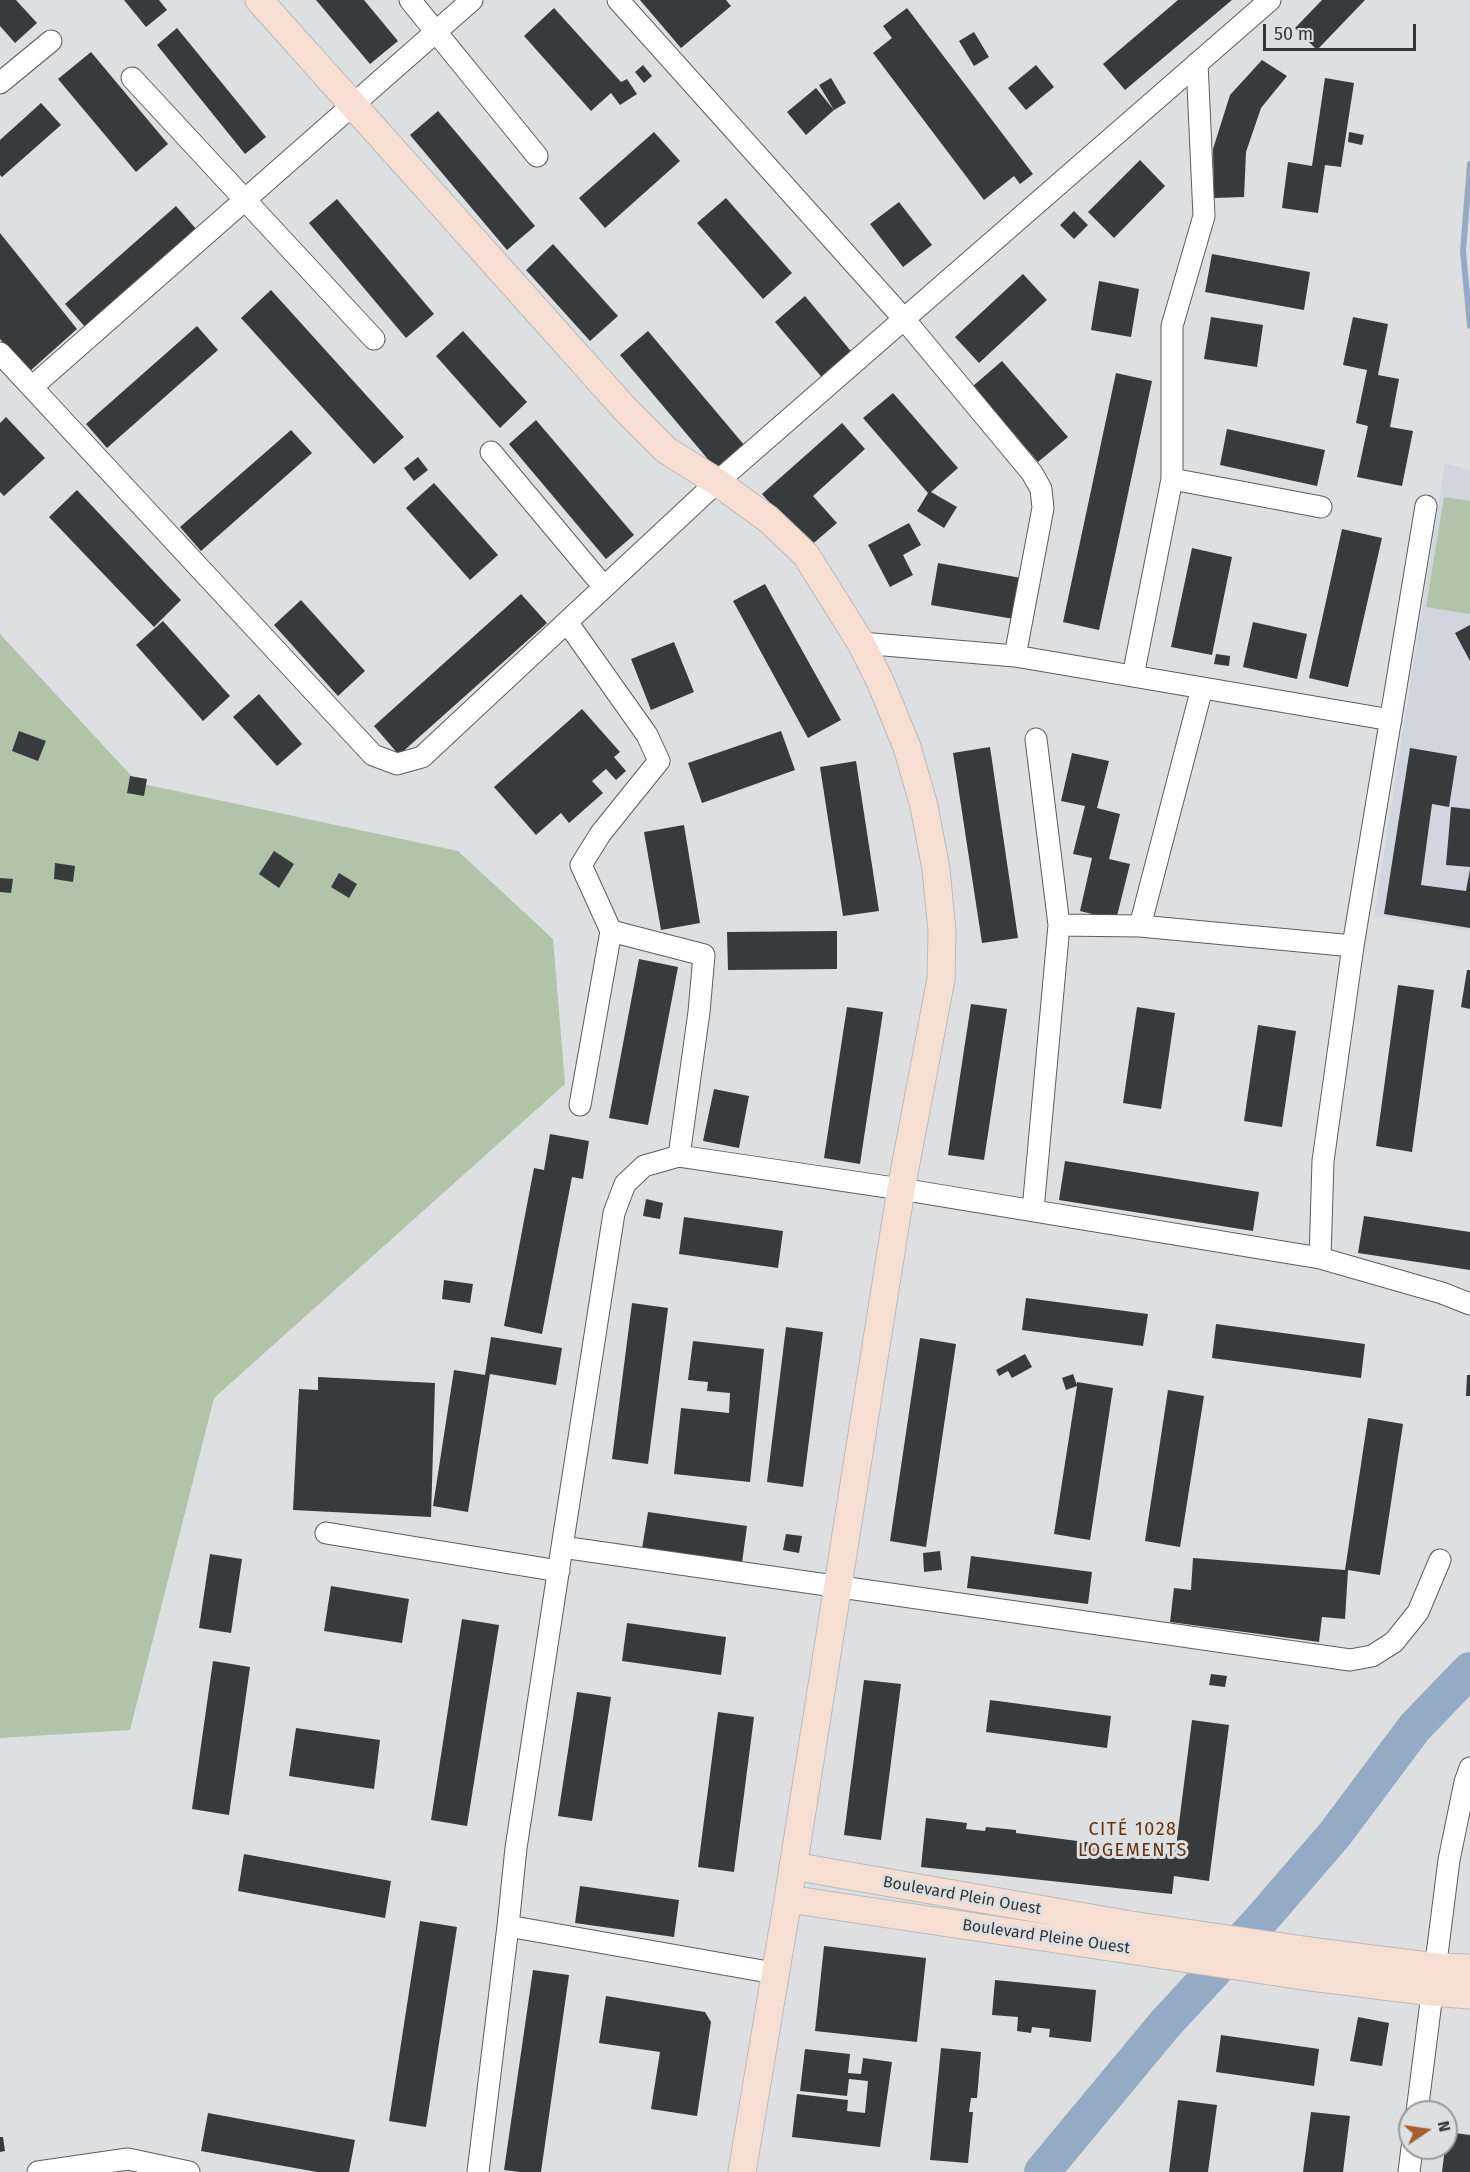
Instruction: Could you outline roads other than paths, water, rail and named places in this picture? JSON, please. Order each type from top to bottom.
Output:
[{"type":"main road","points":[[259,0],[625,409],[666,450],[717,482],[768,519],[806,555],[861,643],[880,681],[907,747],[924,806],[936,869],[942,931],[941,978],[901,1189],[788,1899],[742,2172]]},
{"type":"main road","name":"Boulevard Plein Ouest","points":[[793,1866],[1129,1937]]},
{"type":"main road","name":"Boulevard Pleine Ouest","points":[[788,1899],[1129,1937],[1307,1964],[1434,1980]]},
{"type":"main road","points":[[1434,1980],[1470,1968]]},
{"type":"main road","points":[[1434,1980],[1470,1995]]},
{"type":"street","points":[[410,0],[537,156]]},
{"type":"street","points":[[32,387],[472,0]]},
{"type":"street","points":[[618,0],[904,319],[1032,473],[1041,489],[1043,508],[1015,656]]},
{"type":"street","points":[[0,353],[373,755],[397,764],[422,757],[717,482],[1270,0]]},
{"type":"street","points":[[0,83],[51,41]]},
{"type":"street","points":[[1133,676],[1172,478],[1172,327],[1204,216],[1197,63]]},
{"type":"street","points":[[132,78],[374,339]]},
{"type":"street","points":[[491,452],[604,587]]},
{"type":"street","points":[[1172,478],[1321,507]]},
{"type":"street","points":[[1320,1258],[1323,1161],[1353,946],[1426,506]]},
{"type":"street","points":[[567,622],[647,735],[659,761],[601,833],[581,865],[611,932],[580,1106]]},
{"type":"street","points":[[861,643],[1015,656],[1391,720]]},
{"type":"street","points":[[1140,927],[1202,688]]},
{"type":"street","points":[[1033,1210],[1059,925],[1036,739]]},
{"type":"street","points":[[1059,925],[1140,927],[1353,946]]},
{"type":"street","points":[[611,932],[704,955],[699,1012],[679,1156]]},
{"type":"street","points":[[478,2172],[516,1848],[614,1213],[625,1184],[644,1166],[679,1156],[1033,1210],[1320,1258],[1442,1293],[1470,1304]]},
{"type":"street","points":[[326,1533],[559,1571]]},
{"type":"street","points":[[562,1547],[1350,1660],[1372,1656],[1394,1642],[1418,1612],[1440,1560]]},
{"type":"street","points":[[1419,2100],[1449,1860],[1470,1768]]},
{"type":"street","points":[[508,1926],[774,1973]]},
{"type":"street","points":[[44,2171],[128,2159],[189,2172]]},
{"type":"waterway","points":[[1470,164],[1463,251],[1470,326]]},
{"type":"waterway","points":[[1042,2172],[1165,2024],[1260,1921],[1335,1834],[1415,1727],[1470,1670]]},
{"type":"district","name":"CITÉ 1028 LOGEMENTS","points":[[1133,1840]]}]
